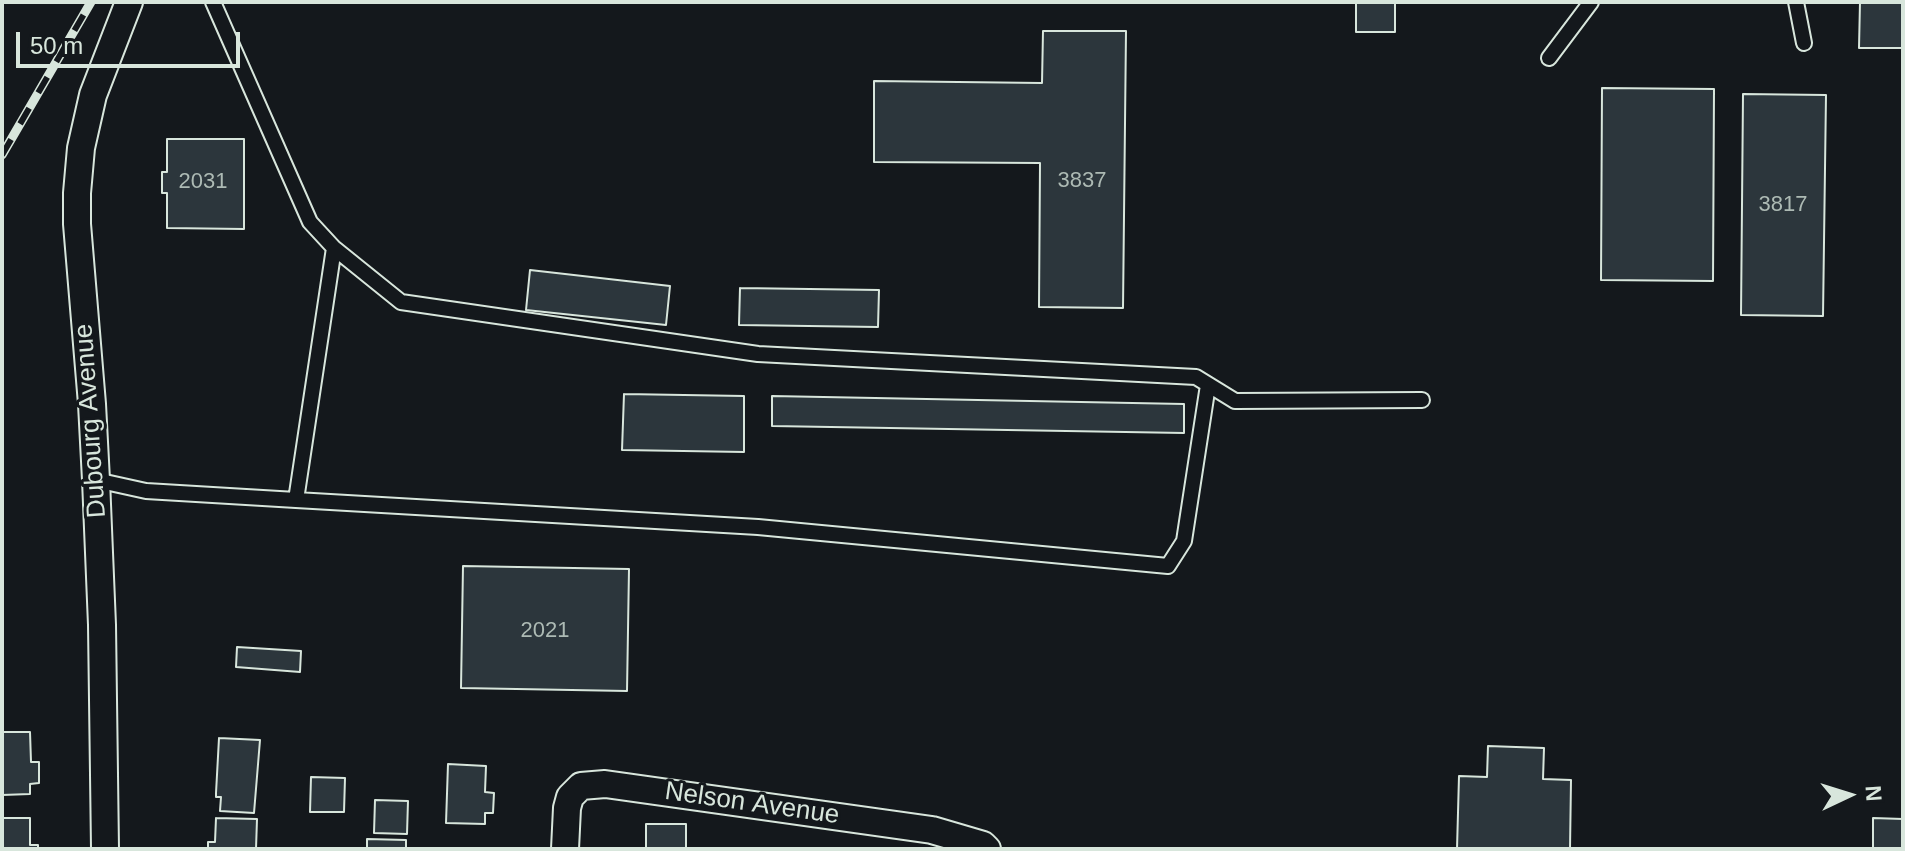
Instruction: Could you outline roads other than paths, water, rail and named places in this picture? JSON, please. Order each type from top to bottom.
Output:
[{"type":"street","name":"Dubourg Avenue","points":[[105,849],[96,480],[77,193],[81,148],[93,95],[129,2]]},
{"type":"street","name":"Nelson Avenue","points":[[565,849],[570,797],[581,786],[605,784],[932,830],[983,845],[987,849]]},
{"type":"lane","points":[[213,2],[310,222],[334,248],[401,302],[758,354],[1196,377],[1235,401],[1422,400]]},
{"type":"lane","points":[[1549,58],[1591,2]]},
{"type":"lane","points":[[1796,2],[1804,43]]},
{"type":"lane","points":[[296,500],[334,248]]},
{"type":"lane","points":[[96,480],[146,491],[758,527],[1168,566],[1184,541],[1208,385]]},
{"type":"railway","points":[[2,155],[91,2]]}]
